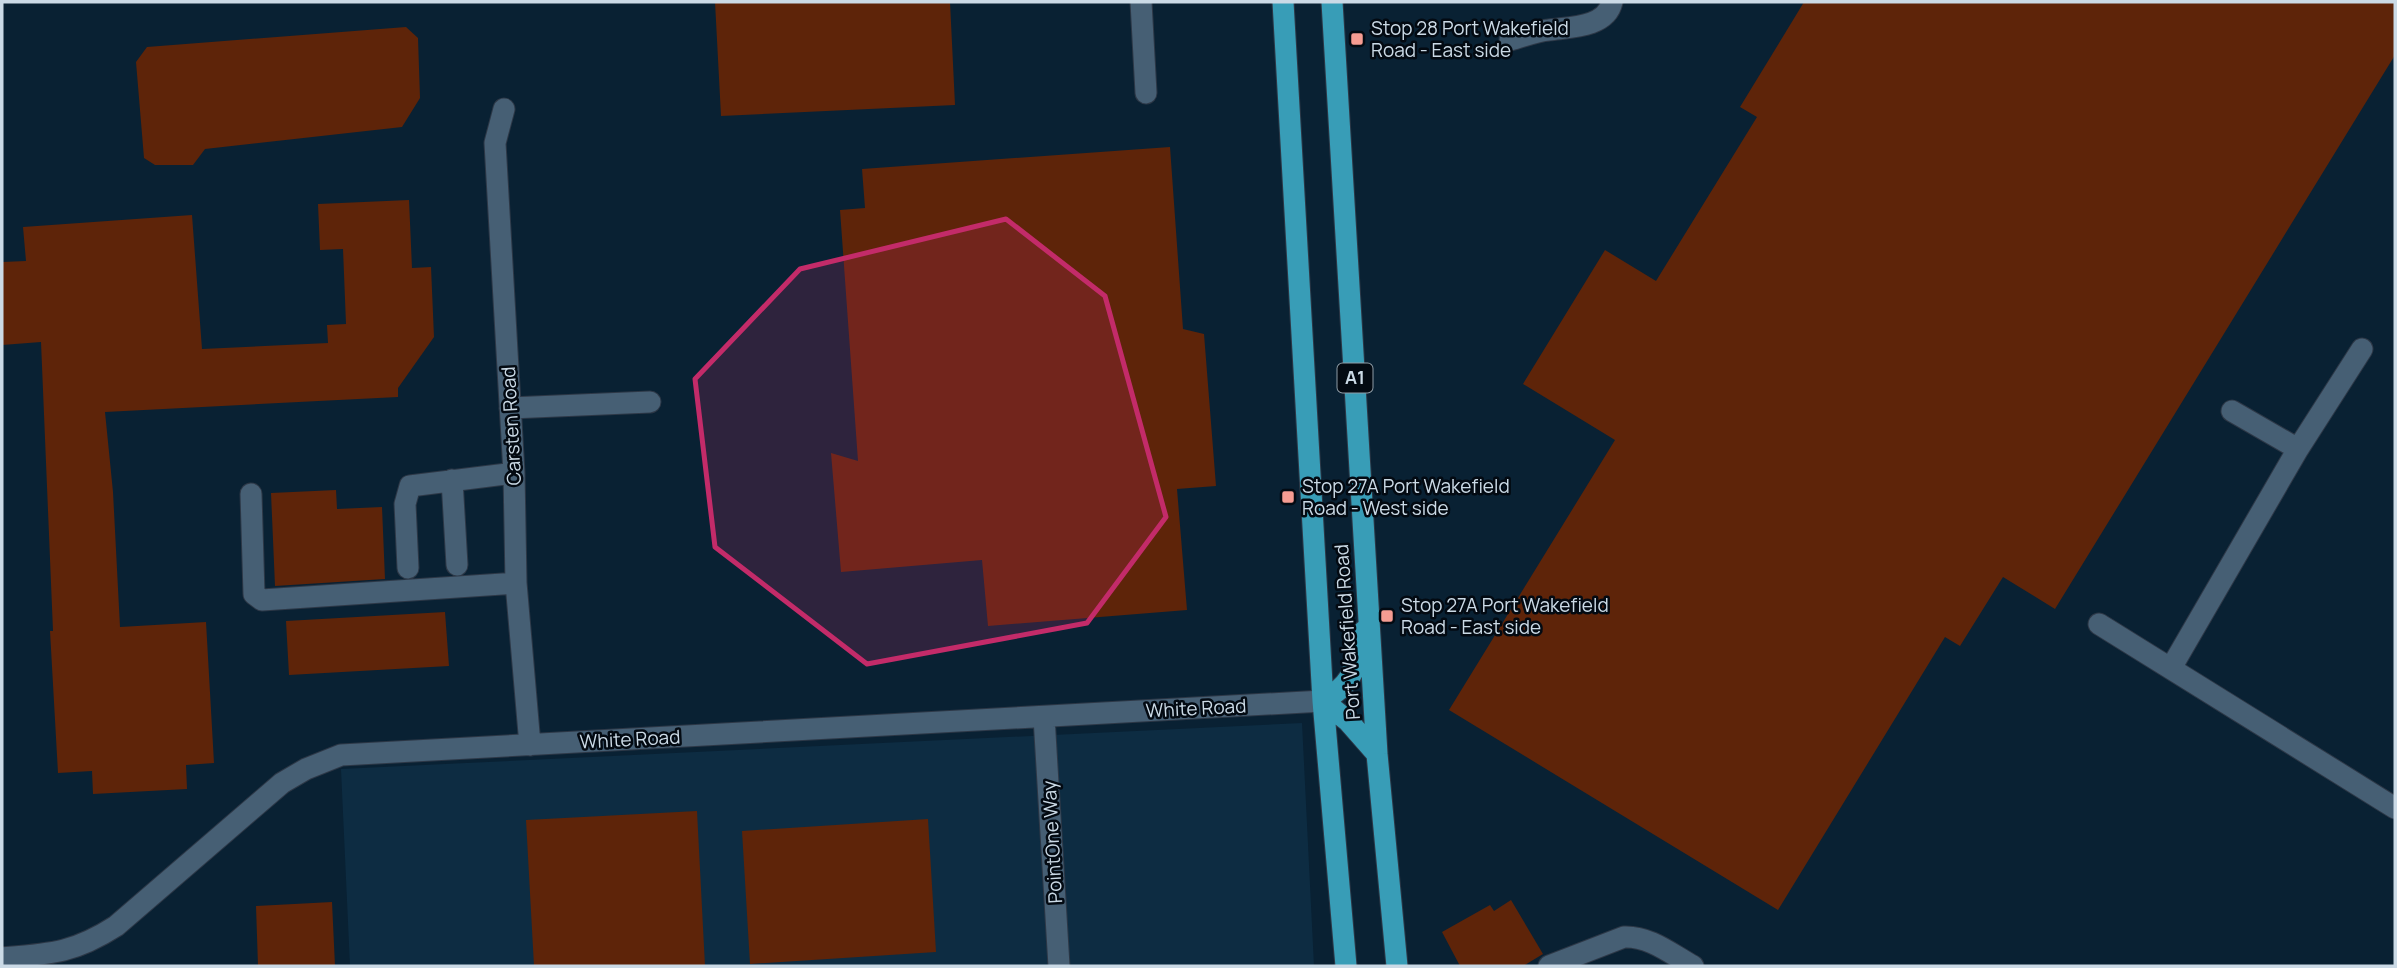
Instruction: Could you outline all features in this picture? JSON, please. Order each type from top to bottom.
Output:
[{"type":"highway","name":"Port Wakefield Road","points":[[1332,2],[1377,754],[1397,966]]},
{"type":"highway","name":"Port Wakefield Road","points":[[1286,8],[1323,701],[1346,966]]},
{"type":"highway","points":[[1368,614],[1353,676],[1345,688],[1323,701],[1348,721],[1377,754]]},
{"type":"street","points":[[1141,2],[1146,93]]},
{"type":"street","points":[[1510,40],[1549,30],[1566,30],[1590,24],[1611,9],[1612,2]]},
{"type":"street","name":"Carsten Road","points":[[504,109],[495,142],[514,473],[516,583],[530,745]]},
{"type":"street","points":[[2171,668],[2298,449],[2362,349]]},
{"type":"street","points":[[510,408],[650,402]]},
{"type":"street","points":[[2232,411],[2298,449]]},
{"type":"street","points":[[408,568],[405,504],[410,486],[514,473]]},
{"type":"street","points":[[452,480],[457,565]]},
{"type":"street","points":[[251,494],[254,594],[262,600],[516,583]]},
{"type":"street","points":[[2099,624],[2395,808]]},
{"type":"street","name":"White Road","points":[[2,958],[61,953],[91,942],[116,926],[282,783],[306,769],[341,755],[1323,701]]},
{"type":"street","name":"PointOne Way","points":[[1044,717],[1059,966]]},
{"type":"street","points":[[1549,966],[1624,937],[1635,936],[1645,938],[1693,966]]},
{"type":"highlighted area","points":[[1006,219],[1105,296],[1166,517],[1087,623],[867,664],[715,547],[695,379],[800,269]]},
{"type":"shaded area","points":[[1302,723],[1314,966],[350,966],[341,769]]},
{"type":"building","points":[[715,2],[950,2],[955,105],[721,116]]},
{"type":"building","points":[[1804,2],[2395,2],[2395,55],[2055,609],[2003,577],[1960,646],[1945,637],[1778,910],[1449,710],[1615,440],[1523,384],[1605,250],[1656,281],[1757,117],[1740,107]]},
{"type":"building","points":[[406,27],[418,38],[420,98],[402,127],[205,149],[193,165],[155,165],[144,158],[136,62],[147,47]]},
{"type":"building","points":[[1170,147],[1183,329],[1204,334],[1216,486],[1177,489],[1187,610],[988,626],[982,560],[841,572],[831,453],[858,461],[840,210],[865,208],[862,169]]},
{"type":"building","points":[[409,200],[412,268],[431,267],[434,337],[398,388],[398,397],[105,412],[113,492],[120,627],[206,622],[214,763],[186,765],[187,789],[93,794],[92,771],[58,773],[50,631],[53,631],[41,342],[2,345],[2,262],[26,261],[23,227],[192,215],[202,349],[328,343],[327,325],[346,324],[343,249],[320,250],[318,204]]},
{"type":"building","points":[[336,490],[337,509],[382,507],[385,579],[275,586],[271,493]]},
{"type":"building","points":[[445,612],[449,666],[289,675],[286,621]]},
{"type":"building","points":[[697,811],[705,966],[534,966],[526,820]]},
{"type":"building","points":[[928,819],[936,952],[750,964],[742,831]]},
{"type":"building","points":[[1511,900],[1543,954],[1523,966],[1460,966],[1442,932],[1490,905],[1494,911]]},
{"type":"building","points":[[332,902],[335,966],[258,966],[256,906]]},
{"type":"place","name":"Stop 28 Port Wakefield Road - East side","points":[[1357,39]]},
{"type":"place","name":"Stop 27A Port Wakefield Road - West side","points":[[1288,497]]},
{"type":"place","name":"Stop 27A Port Wakefield Road - East side","points":[[1387,616]]}]
